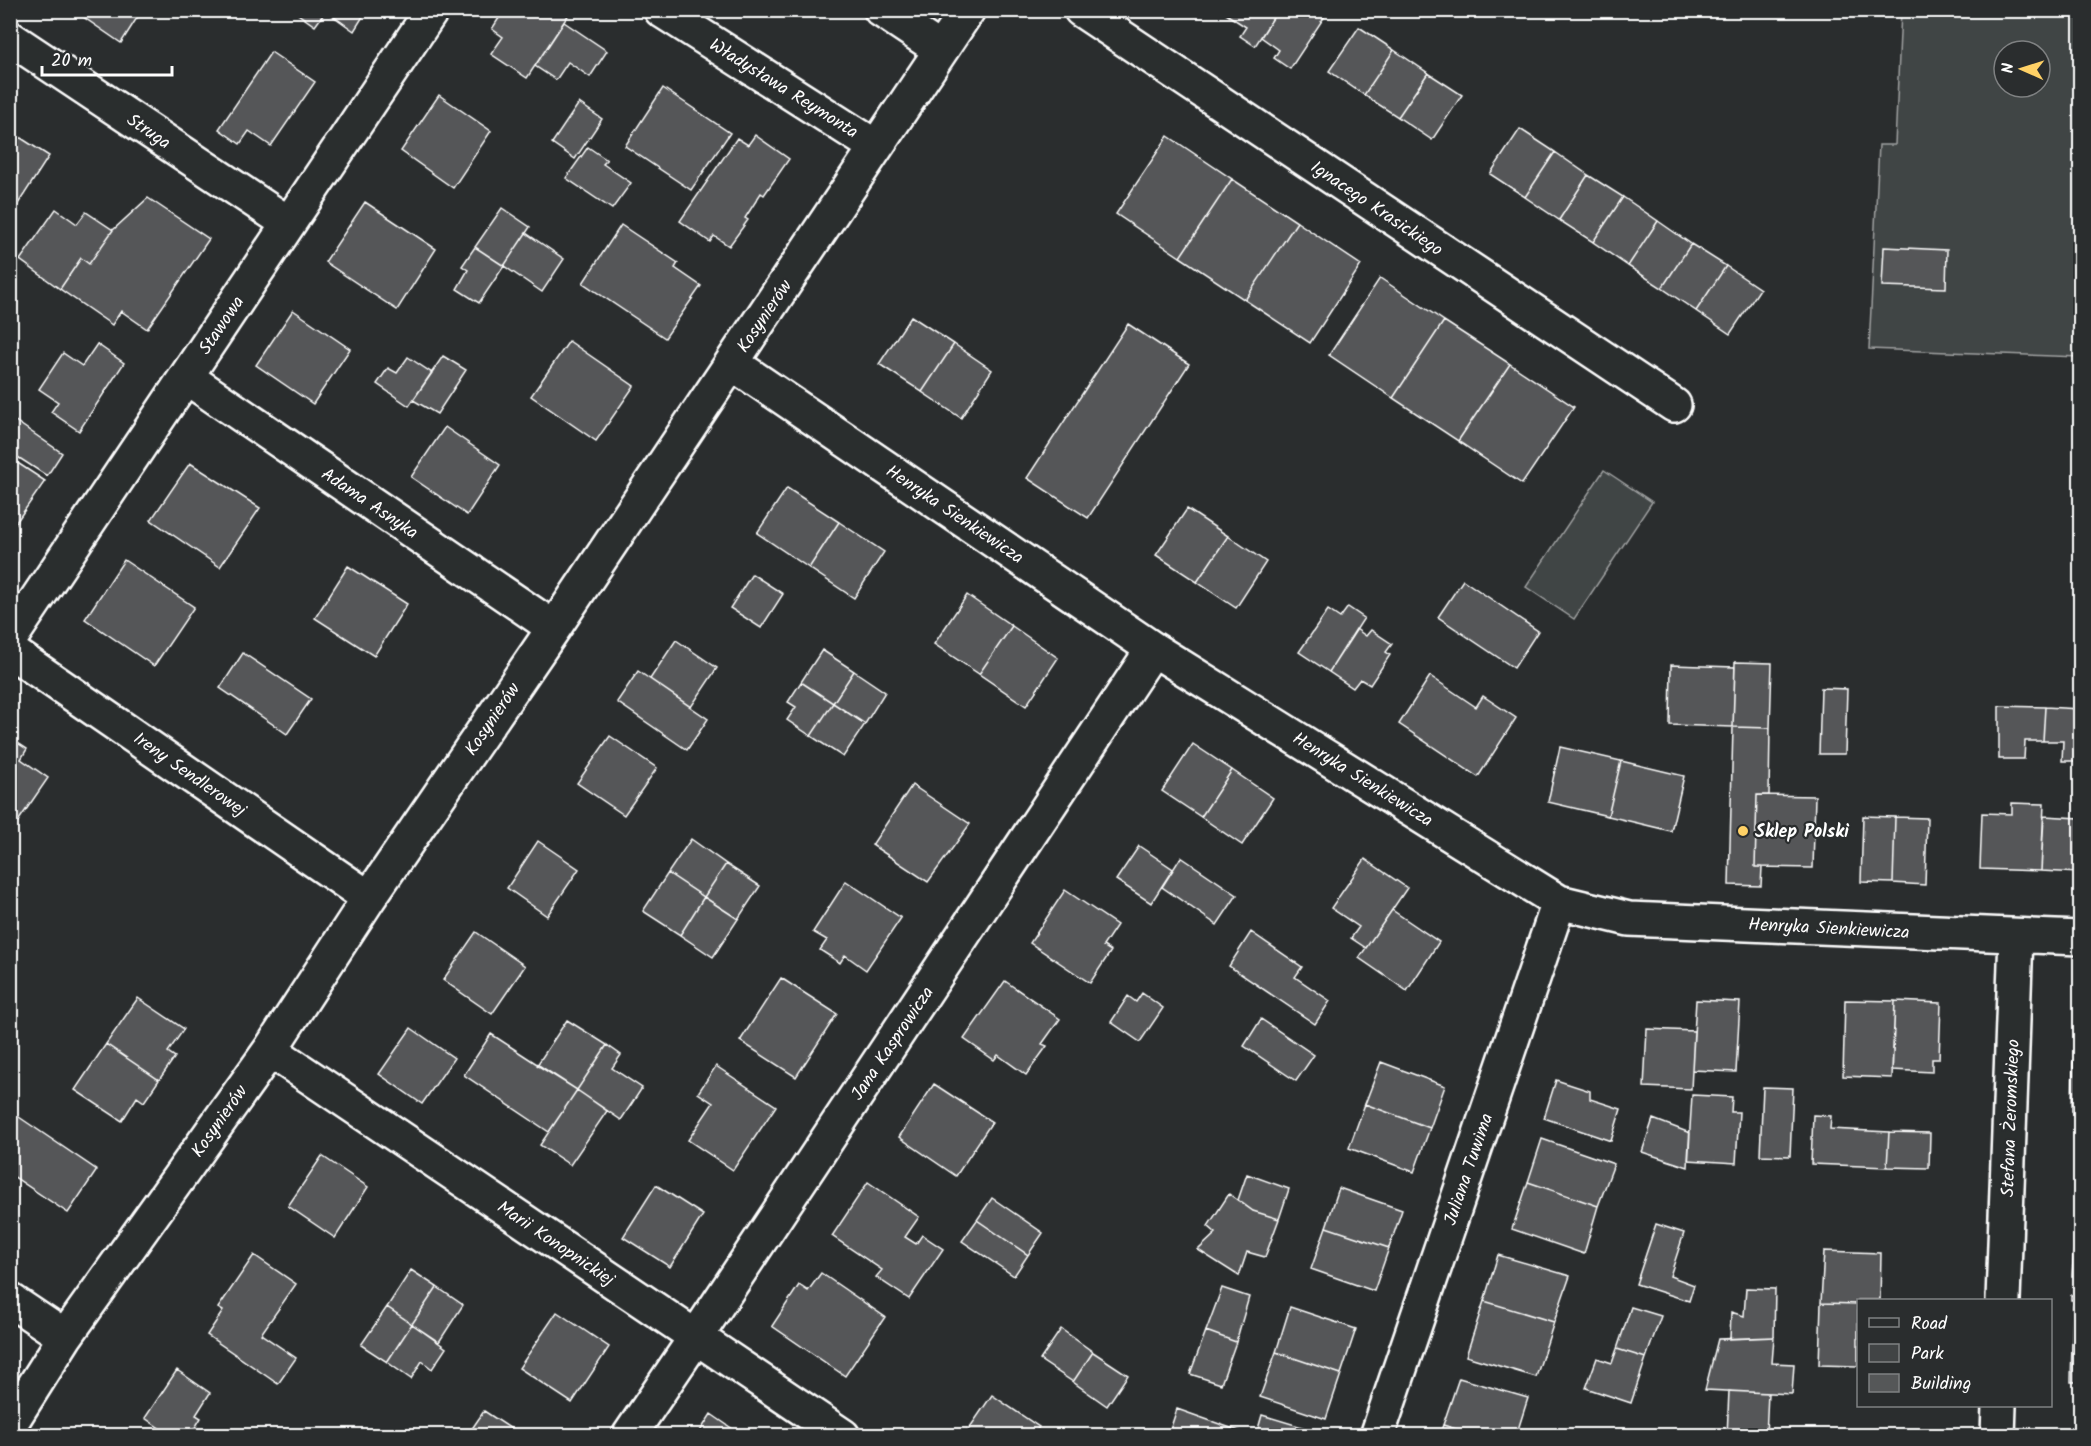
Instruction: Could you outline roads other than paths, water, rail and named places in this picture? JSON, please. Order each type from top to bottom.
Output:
[{"type":"street","name":"Stawowa","points":[[10,639],[432,10]]},
{"type":"street","name":"Władysława Reymonta","points":[[661,10],[876,147]]},
{"type":"street","points":[[881,10],[941,50]]},
{"type":"street","name":"Kosynierów","points":[[10,1424],[65,1337],[270,1050],[369,898],[554,628],[968,10]]},
{"type":"street","name":"Ignacego Krasickiego","points":[[1081,10],[1674,405]]},
{"type":"street","name":"Struga","points":[[10,39],[288,224]]},
{"type":"street","name":"Henryka Sienkiewicza","points":[[732,363],[1153,649],[1559,902],[1629,919],[2080,938]]},
{"type":"street","name":"Adama Asnyka","points":[[186,378],[554,628]]},
{"type":"street","name":"Jana Kasprowicza","points":[[629,1436],[1153,649]]},
{"type":"street","name":"Ireny Sendlerowej","points":[[10,651],[369,898]]},
{"type":"street","name":"Juliana Tuwima","points":[[1377,1436],[1559,902]]},
{"type":"street","name":"Stefana Żeromskiego","points":[[2003,1299],[2016,936]]},
{"type":"street","name":"Marii Konopnickiej","points":[[270,1050],[843,1436]]},
{"type":"street","points":[[10,1300],[65,1337]]},
{"type":"street","points":[[1998,1436],[2000,1407]]},
{"type":"place","name":"Sklep Polski","points":[[1743,831]]}]
